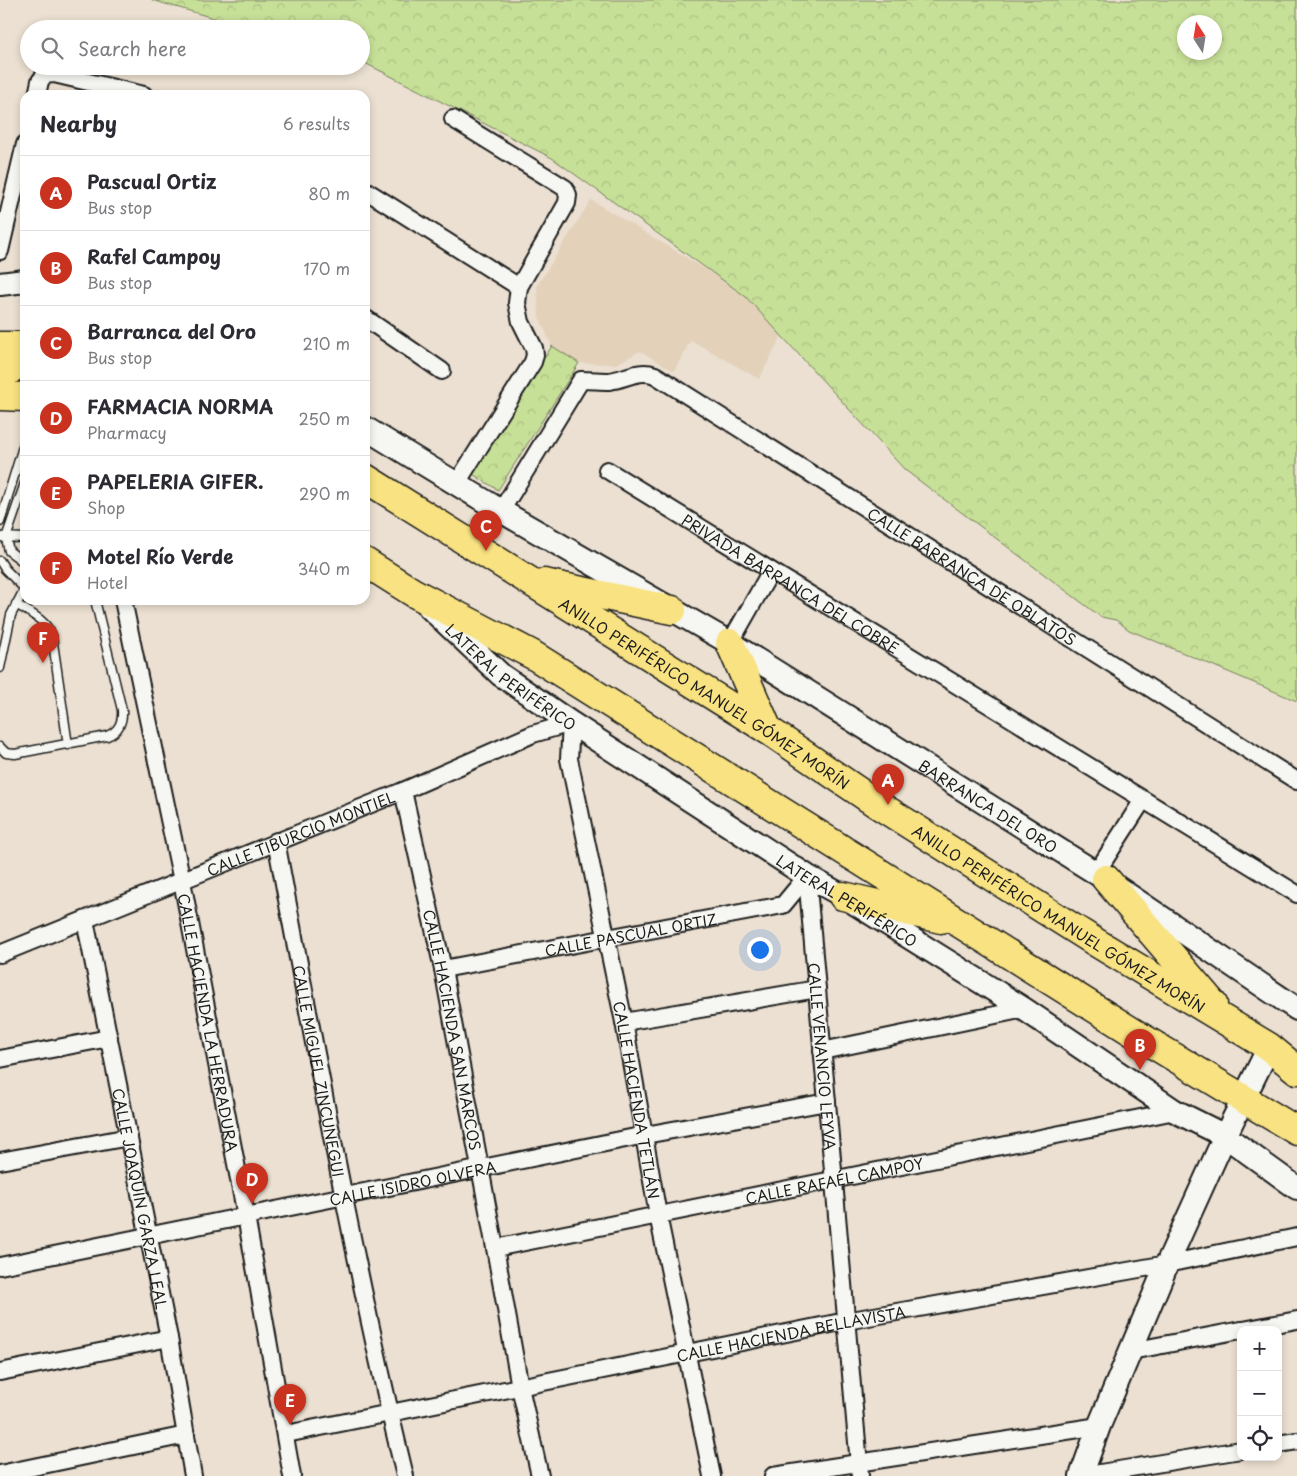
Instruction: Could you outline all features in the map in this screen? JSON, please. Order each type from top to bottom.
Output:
[{"type":"highway","points":[[0,346],[20,346]]},
{"type":"highway","points":[[9,394],[20,370]]},
{"type":"highway","name":"ANILLO PERIFÉRICO MANUEL GÓMEZ MORÍN","points":[[370,481],[768,730],[877,804],[1097,943],[1269,1047],[1297,1070]]},
{"type":"highway","points":[[370,565],[414,593],[532,655],[1131,1031],[1297,1131]]},
{"type":"highway","points":[[525,579],[672,610]]},
{"type":"highway","points":[[730,643],[768,730]]},
{"type":"highway","points":[[1101,876],[1231,1024]]},
{"type":"highway","points":[[843,896],[964,925]]},
{"type":"street","points":[[38,90],[40,81],[45,75]]},
{"type":"street","points":[[58,75],[123,90]]},
{"type":"street","points":[[453,119],[565,188],[568,195],[567,203],[518,287],[517,303],[520,322],[534,348],[533,362],[458,483]]},
{"type":"street","points":[[0,251],[20,165]]},
{"type":"street","points":[[370,193],[518,287]]},
{"type":"street","points":[[0,284],[20,282]]},
{"type":"street","points":[[370,321],[442,371]]},
{"type":"street","name":"CALLE BARRANCA DE OBLATOS","points":[[501,511],[582,380],[611,381],[632,374],[646,372],[655,375],[1297,781]]},
{"type":"street","name":"BARRANCA DEL ORO","points":[[370,431],[501,511],[730,643],[1101,876],[1297,1010]]},
{"type":"street","name":"PRIVADA BARRANCA DEL COBRE","points":[[607,470],[1297,894]]},
{"type":"street","points":[[730,643],[771,571]]},
{"type":"street","name":"LATERAL PERIFÉRICO","points":[[414,593],[501,675],[571,723],[807,876],[843,896],[1024,1008],[1175,1111],[1225,1136],[1297,1188]]},
{"type":"street","name":"CALLE HACIENDA LA HERRADURA","points":[[124,605],[182,881],[246,1216],[292,1476]]},
{"type":"street","name":"CALLE TIBURCIO MONTIEL","points":[[0,954],[403,791],[533,734],[571,723]]},
{"type":"street","name":"CALLE HACIENDA TETLÁN","points":[[571,723],[569,759],[624,1022],[658,1215],[712,1476]]},
{"type":"street","name":"CALLE HACIENDA SAN MARCOS","points":[[403,791],[443,969],[520,1387],[540,1476]]},
{"type":"street","points":[[1101,876],[1143,800]]},
{"type":"street","name":"CALLE MIGUEL ZINCUNEGUI","points":[[276,841],[343,1196],[405,1476]]},
{"type":"street","name":"CALLE PASCUAL ORTIZ","points":[[443,969],[783,905],[807,876]]},
{"type":"street","name":"CALLE VENANCIO LEYVA","points":[[807,876],[860,1470]]},
{"type":"street","name":"CALLE JOAQUÍN GARZA LEAL","points":[[85,920],[169,1338],[193,1476]]},
{"type":"street","points":[[624,1022],[817,989]]},
{"type":"street","points":[[822,1051],[1024,1008]]},
{"type":"street","points":[[0,1059],[110,1038]]},
{"type":"street","points":[[1237,1451],[1082,1476],[1099,1426],[1167,1264],[1225,1136],[1269,1047]]},
{"type":"street","name":"CALLE ISIDRO OLVERA","points":[[0,1266],[645,1135],[827,1102]]},
{"type":"street","name":"CALLE RAFAÉL CAMPOY","points":[[495,1248],[1175,1111]]},
{"type":"street","points":[[0,1160],[129,1137]]},
{"type":"street","name":"CALLE HACIENDA BELLAVISTA","points":[[286,1434],[846,1321],[1167,1264],[1297,1237]]},
{"type":"street","points":[[1264,1326],[1297,1320]]},
{"type":"street","points":[[1131,1351],[1237,1331]]},
{"type":"street","points":[[0,1372],[169,1338]]},
{"type":"street","points":[[773,1476],[860,1470],[1099,1426]]},
{"type":"street","points":[[0,1474],[186,1435]]},
{"type":"street","points":[[1282,1443],[1297,1441]]},
{"type":"lane","points":[[0,522],[20,456]]},
{"type":"lane","points":[[20,495],[3,537],[9,552],[20,560]]},
{"type":"lane","points":[[3,537],[20,538]]},
{"type":"lane","points":[[0,561],[20,584]]},
{"type":"lane","points":[[0,668],[11,615],[20,596]]},
{"type":"lane","points":[[16,604],[49,627],[52,636],[68,745]]},
{"type":"lane","points":[[0,747],[6,753],[14,754],[68,745],[114,734],[117,730],[122,716],[96,605]]},
{"type":"shaded area","points":[[591,200],[790,320],[759,379],[691,340],[674,371],[640,351],[616,364],[579,363],[552,346],[539,317],[537,286]]},
{"type":"green space","points":[[152,0],[1297,0],[1297,701],[1129,630],[1116,620],[1101,617],[905,470],[745,296],[552,158],[370,66],[370,20],[220,20]]},
{"type":"green space","points":[[552,346],[579,363],[498,490],[471,473]]},
{"type":"place","name":"Barranca del Oro","points":[[486,551]]},
{"type":"place","name":"Motel Río Verde","points":[[43,663]]},
{"type":"place","name":"Pascual Ortiz","points":[[888,805]]},
{"type":"place","name":"Rafel Campoy","points":[[1140,1070]]},
{"type":"place","name":"FARMACIA NORMA","points":[[252,1204]]},
{"type":"place","name":"PAPELERIA GIFER.","points":[[290,1425]]}]
